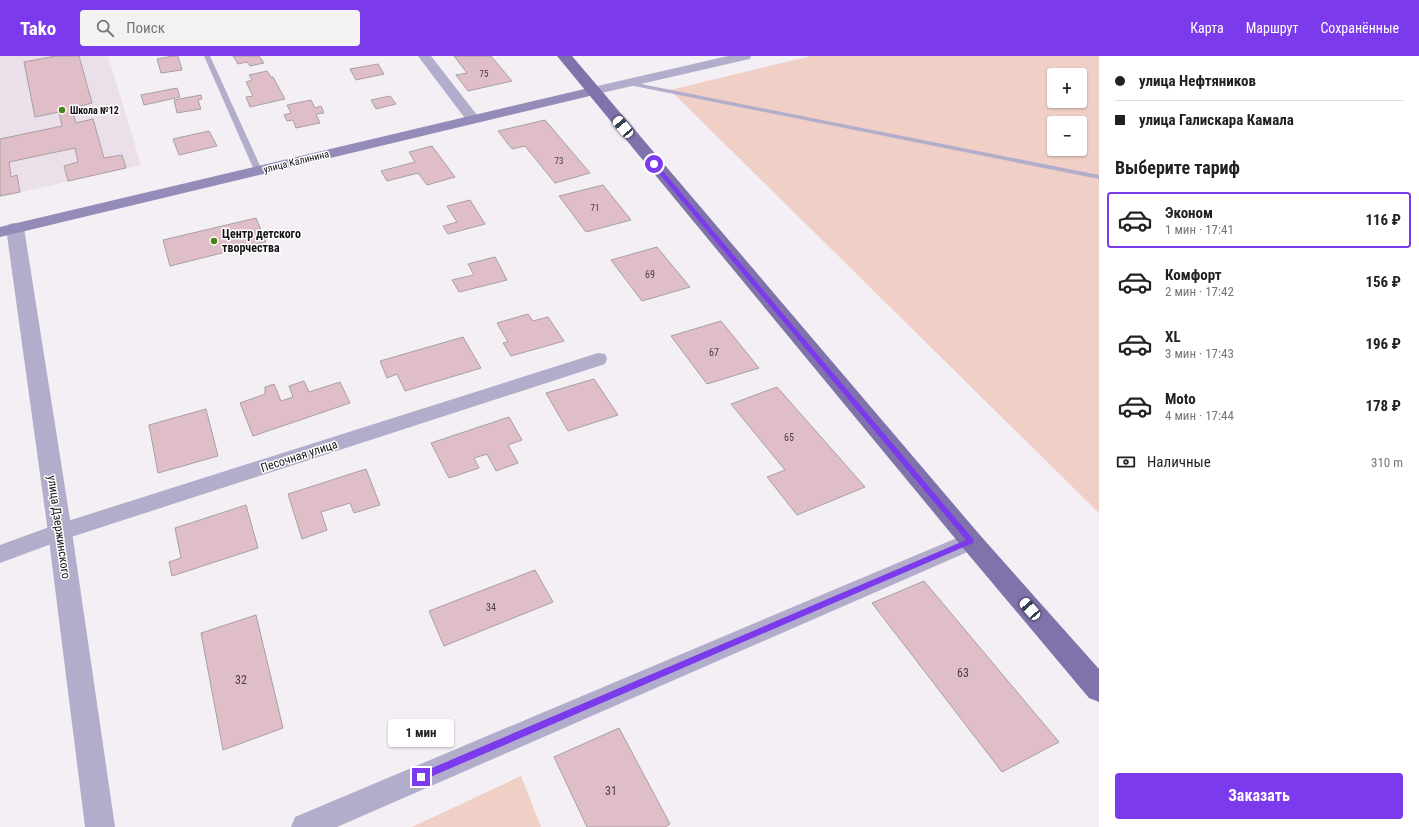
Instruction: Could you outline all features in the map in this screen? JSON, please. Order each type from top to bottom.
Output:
[{"type":"main road","points":[[564,56],[971,540],[1099,689]]},
{"type":"main road","name":"улица Калинина","points":[[8,230],[472,118],[593,91]]},
{"type":"street","points":[[424,56],[472,118]]},
{"type":"street","points":[[593,91],[745,56]]},
{"type":"street","name":"улица Дзержинского","points":[[8,230],[60,532],[100,827]]},
{"type":"street","name":"Песочная улица","points":[[0,554],[60,532],[598,359]]},
{"type":"street","points":[[305,827],[971,540]]},
{"type":"lane","points":[[207,56],[258,170]]},
{"type":"lane","points":[[626,83],[1099,177]]},
{"type":"shaded area","name":"Школа №12","points":[[0,56],[108,56],[141,165],[0,197]]},
{"type":"shaded area","points":[[811,56],[1099,56],[1099,513],[670,90]]},
{"type":"shaded area","points":[[521,776],[541,827],[412,827]]},
{"type":"building","points":[[56,56],[79,56],[92,103],[72,108],[76,123],[93,119],[104,158],[122,155],[126,168],[68,181],[64,166],[78,162],[75,148],[9,162],[11,177],[17,175],[20,192],[0,196],[0,139],[62,126],[59,112],[35,117],[24,62]]},
{"type":"building","points":[[178,56],[182,70],[161,73],[157,59]]},
{"type":"building","points":[[233,56],[259,56],[264,63],[250,66],[247,62],[238,64]]},
{"type":"building","points":[[454,56],[491,56],[512,81],[468,91],[456,75],[467,73]]},
{"type":"building","points":[[378,64],[384,74],[356,80],[350,69]]},
{"type":"building","points":[[267,71],[271,77],[273,77],[285,99],[250,107],[246,97],[253,96],[246,82],[252,80],[249,75]]},
{"type":"building","points":[[177,88],[180,97],[144,105],[141,95]]},
{"type":"building","points":[[201,95],[202,99],[198,100],[201,109],[177,113],[174,100]]},
{"type":"building","points":[[390,96],[396,104],[376,109],[371,100]]},
{"type":"building","points":[[311,100],[315,108],[321,106],[324,113],[316,114],[320,123],[296,128],[293,120],[287,121],[284,115],[291,113],[287,105]]},
{"type":"building","points":[[545,120],[590,173],[555,183],[525,146],[512,149],[498,131]]},
{"type":"building","points":[[209,131],[217,146],[179,155],[173,139]]},
{"type":"building","points":[[432,146],[455,177],[427,185],[418,173],[387,181],[381,171],[415,162],[409,152]]},
{"type":"building","points":[[603,185],[631,220],[586,232],[559,196]]},
{"type":"building","points":[[470,200],[485,224],[448,234],[443,226],[457,222],[447,206]]},
{"type":"building","name":"Центр детского творчества","points":[[256,218],[266,242],[170,266],[163,240]]},
{"type":"building","points":[[657,247],[690,287],[642,301],[611,260]]},
{"type":"building","points":[[495,257],[507,280],[459,292],[452,280],[474,275],[468,264]]},
{"type":"building","points":[[528,314],[533,321],[548,317],[564,341],[511,356],[503,343],[508,342],[497,323]]},
{"type":"building","points":[[721,321],[759,368],[707,384],[671,336]]},
{"type":"building","points":[[463,337],[481,368],[405,391],[397,374],[387,378],[380,361]]},
{"type":"building","points":[[594,379],[618,415],[568,431],[546,393]]},
{"type":"building","points":[[304,381],[309,392],[340,382],[350,403],[253,436],[240,403],[265,394],[265,387],[274,384],[281,401],[293,397],[289,386]]},
{"type":"building","points":[[777,387],[865,487],[797,515],[767,477],[785,470],[731,404]]},
{"type":"building","points":[[206,409],[218,456],[158,473],[149,425]]},
{"type":"building","points":[[509,417],[522,440],[508,445],[518,463],[496,471],[487,454],[474,458],[479,468],[449,478],[431,443]]},
{"type":"building","points":[[366,469],[380,505],[354,513],[350,503],[321,512],[327,530],[302,539],[288,494]]},
{"type":"building","points":[[246,505],[258,548],[172,576],[169,562],[181,558],[175,528]]},
{"type":"building","points":[[535,570],[553,602],[444,646],[429,611]]},
{"type":"building","points":[[924,581],[1059,742],[1002,772],[872,603]]},
{"type":"building","points":[[256,615],[283,728],[223,750],[201,633]]},
{"type":"building","points":[[619,728],[670,824],[665,827],[587,827],[554,757]]},
{"type":"place","name":"Школа №12","points":[[62,110]]},
{"type":"place","name":"Центр детского творчества","points":[[214,241]]},
{"type":"route","points":[[421,777],[971,540],[654,164]]}]
